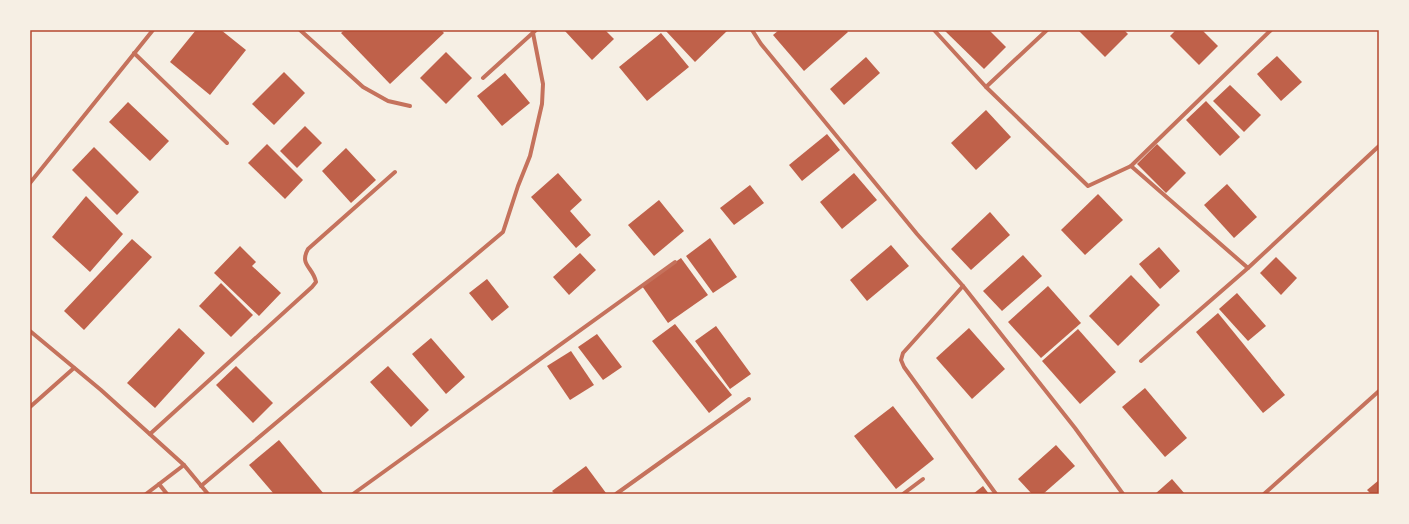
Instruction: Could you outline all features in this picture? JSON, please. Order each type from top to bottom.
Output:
[{"type":"street","points":[[30,183],[153,30]]},
{"type":"street","points":[[300,30],[363,87],[388,101],[410,106]]},
{"type":"street","points":[[752,30],[761,44],[916,234],[963,286],[1075,428],[1124,494]]},
{"type":"street","points":[[934,30],[986,86],[1088,186],[1131,166],[1271,30]]},
{"type":"street","points":[[986,86],[1047,30]]},
{"type":"street","points":[[483,78],[535,32]]},
{"type":"street","points":[[201,486],[503,232],[518,186],[530,156],[542,104],[543,84],[535,32]]},
{"type":"street","points":[[134,53],[227,143]]},
{"type":"street","points":[[1141,361],[1248,268],[1379,146]]},
{"type":"street","points":[[1131,166],[1248,268]]},
{"type":"street","points":[[150,434],[312,287],[316,282],[315,275],[305,262],[304,256],[308,249],[395,172]]},
{"type":"street","points":[[353,494],[675,262]]},
{"type":"street","points":[[963,286],[903,354],[902,360],[904,367],[996,494]]},
{"type":"street","points":[[30,331],[101,390],[184,465],[208,494]]},
{"type":"street","points":[[30,407],[74,368]]},
{"type":"street","points":[[1264,494],[1379,391]]},
{"type":"street","points":[[616,494],[750,399]]},
{"type":"street","points":[[146,494],[184,465]]},
{"type":"street","points":[[903,494],[923,479]]},
{"type":"street","points":[[159,484],[167,494]]},
{"type":"building","points":[[196,30],[221,30],[246,50],[210,95],[170,62]]},
{"type":"building","points":[[345,30],[441,30],[444,33],[390,84],[341,33]]},
{"type":"building","points":[[564,30],[605,30],[614,39],[592,60]]},
{"type":"building","points":[[665,30],[728,30],[695,62]]},
{"type":"building","points":[[779,30],[846,30],[848,32],[804,71],[773,35]]},
{"type":"building","points":[[944,30],[989,30],[1006,47],[984,69]]},
{"type":"building","points":[[1078,30],[1124,30],[1128,34],[1105,57]]},
{"type":"building","points":[[1176,30],[1202,30],[1218,46],[1199,65],[1170,36]]},
{"type":"building","points":[[661,33],[689,67],[647,101],[619,67]]},
{"type":"building","points":[[446,52],[472,78],[446,104],[420,78]]},
{"type":"building","points":[[1277,56],[1302,82],[1281,101],[1257,74]]},
{"type":"building","points":[[866,57],[880,73],[844,105],[830,89]]},
{"type":"building","points":[[284,72],[305,93],[274,125],[252,104]]},
{"type":"building","points":[[505,73],[530,103],[502,126],[477,96]]},
{"type":"building","points":[[1230,85],[1261,115],[1244,132],[1213,101]]},
{"type":"building","points":[[1206,101],[1240,137],[1220,156],[1186,120]]},
{"type":"building","points":[[128,102],[169,141],[150,161],[109,122]]},
{"type":"building","points":[[986,110],[1011,137],[976,170],[951,143]]},
{"type":"building","points":[[305,126],[322,143],[297,168],[280,151]]},
{"type":"building","points":[[827,134],[840,150],[802,181],[789,165]]},
{"type":"building","points":[[267,144],[303,180],[285,199],[248,163]]},
{"type":"building","points":[[1157,144],[1186,173],[1166,193],[1137,164]]},
{"type":"building","points":[[94,147],[139,192],[117,215],[72,170]]},
{"type":"building","points":[[346,148],[376,180],[351,203],[322,171]]},
{"type":"building","points":[[558,173],[582,200],[570,211],[591,235],[576,248],[531,197]]},
{"type":"building","points":[[854,173],[877,200],[842,229],[820,202]]},
{"type":"building","points":[[1227,184],[1257,217],[1234,238],[1204,205]]},
{"type":"building","points":[[750,185],[764,203],[734,225],[720,208]]},
{"type":"building","points":[[1098,194],[1123,220],[1085,255],[1061,230]]},
{"type":"building","points":[[86,196],[123,234],[90,272],[52,237]]},
{"type":"building","points":[[659,200],[684,231],[654,256],[628,225]]},
{"type":"building","points":[[990,212],[1010,235],[971,270],[951,249]]},
{"type":"building","points":[[710,238],[737,277],[713,293],[686,256]]},
{"type":"building","points":[[132,239],[152,257],[84,330],[64,311]]},
{"type":"building","points":[[891,245],[909,266],[867,301],[850,280]]},
{"type":"building","points":[[240,246],[256,262],[252,266],[281,293],[259,316],[214,273]]},
{"type":"building","points":[[1159,247],[1180,271],[1160,289],[1139,264]]},
{"type":"building","points":[[580,253],[596,270],[569,295],[553,277]]},
{"type":"building","points":[[1023,255],[1042,276],[1002,311],[983,291]]},
{"type":"building","points":[[1276,257],[1297,278],[1281,295],[1260,273]]},
{"type":"building","points":[[681,258],[708,295],[668,323],[642,286]]},
{"type":"building","points":[[1131,275],[1160,305],[1118,346],[1089,316]]},
{"type":"building","points":[[487,279],[509,307],[492,321],[469,293]]},
{"type":"building","points":[[221,283],[253,315],[231,337],[199,306]]},
{"type":"building","points":[[1048,286],[1081,323],[1041,358],[1008,322]]},
{"type":"building","points":[[1237,293],[1266,326],[1248,341],[1219,309]]},
{"type":"building","points":[[1218,313],[1285,395],[1263,413],[1196,332]]},
{"type":"building","points":[[675,324],[732,395],[709,413],[652,341]]},
{"type":"building","points":[[716,326],[751,374],[730,389],[695,341]]},
{"type":"building","points":[[179,328],[205,353],[155,408],[127,383]]},
{"type":"building","points":[[969,328],[1005,369],[972,399],[936,358]]},
{"type":"building","points":[[1078,329],[1116,372],[1080,404],[1042,361]]},
{"type":"building","points":[[597,334],[622,367],[603,380],[578,347]]},
{"type":"building","points":[[431,338],[465,377],[446,394],[412,354]]},
{"type":"building","points":[[571,351],[594,385],[570,400],[547,366]]},
{"type":"building","points":[[236,366],[273,403],[253,423],[216,385]]},
{"type":"building","points":[[388,366],[429,410],[411,427],[370,382]]},
{"type":"building","points":[[1145,388],[1187,438],[1165,457],[1122,407]]},
{"type":"building","points":[[893,406],[934,459],[896,489],[854,436]]},
{"type":"building","points":[[279,440],[324,494],[274,494],[249,465]]},
{"type":"building","points":[[1056,445],[1075,466],[1043,494],[1032,494],[1018,479]]},
{"type":"building","points":[[586,466],[606,493],[555,494],[552,491]]},
{"type":"building","points":[[1172,479],[1185,494],[1155,494]]},
{"type":"building","points":[[1379,480],[1379,494],[1371,494],[1367,490]]},
{"type":"building","points":[[983,486],[989,494],[973,494]]}]
